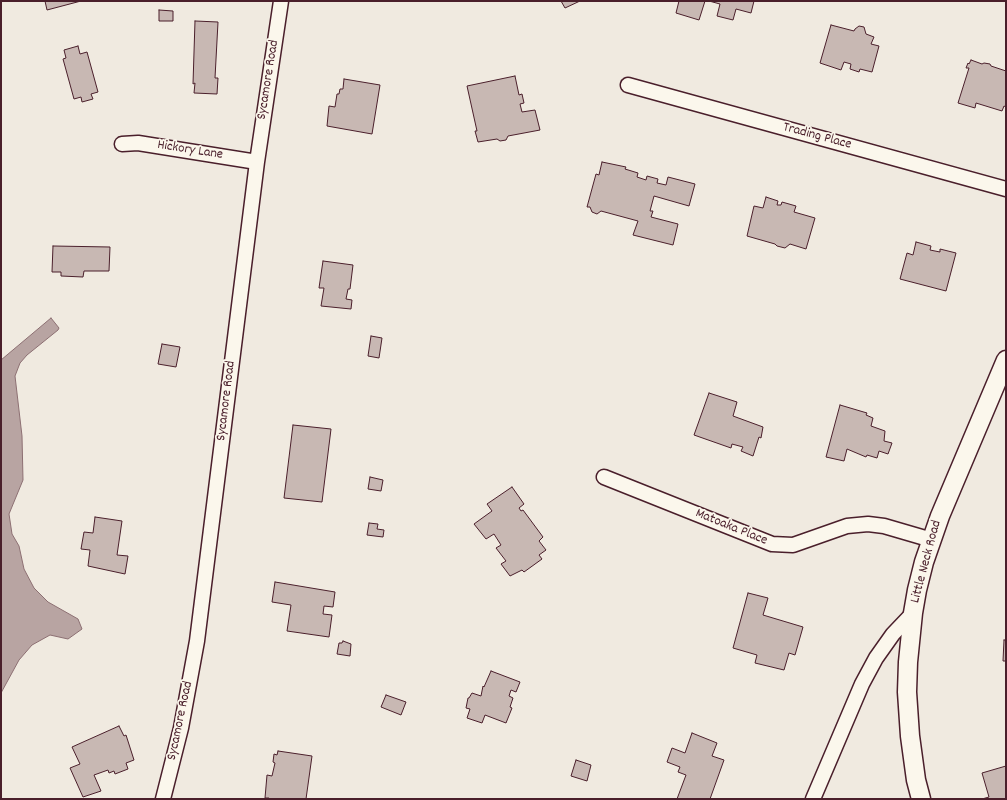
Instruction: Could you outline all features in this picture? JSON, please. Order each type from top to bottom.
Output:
[{"type":"street","name":"Sycamore Road","points":[[163,799],[181,728],[197,641],[256,162],[281,1]]},
{"type":"street","name":"Trading Place","points":[[628,85],[1006,189]]},
{"type":"street","name":"Hickory Lane","points":[[122,144],[138,143],[256,162]]},
{"type":"street","name":"Little Neck Road","points":[[921,799],[916,780],[910,736],[907,692],[908,662],[917,590],[924,562],[940,516],[1006,360]]},
{"type":"street","name":"Matoaka Place","points":[[604,477],[772,544],[793,545],[847,526],[868,524],[884,526],[932,540]]},
{"type":"street","points":[[813,799],[862,684],[876,658],[893,634],[913,613]]},
{"type":"shaded area","points":[[51,318],[59,328],[58,330],[27,355],[20,363],[15,376],[22,436],[23,480],[9,514],[12,534],[19,546],[24,569],[34,588],[48,602],[78,619],[82,629],[68,639],[50,635],[32,645],[19,660],[1,693],[1,360]]},
{"type":"building","points":[[45,1],[81,1],[47,10]]},
{"type":"building","points":[[561,1],[580,1],[565,8]]},
{"type":"building","points":[[679,1],[705,1],[699,20],[676,13]]},
{"type":"building","points":[[709,1],[754,1],[751,13],[736,9],[733,20],[717,16],[720,4]]},
{"type":"building","points":[[159,10],[173,11],[173,21],[159,21]]},
{"type":"building","points":[[195,21],[218,22],[215,78],[218,78],[217,94],[194,93]]},
{"type":"building","points":[[831,25],[854,31],[859,26],[864,27],[866,34],[874,37],[871,44],[879,46],[872,72],[860,69],[859,72],[850,69],[851,64],[844,62],[841,70],[820,63]]},
{"type":"building","points":[[78,46],[80,54],[87,52],[98,92],[91,94],[93,99],[82,102],[81,97],[74,99],[63,59],[66,58],[64,50]]},
{"type":"building","points":[[971,60],[982,64],[990,64],[991,66],[1006,71],[1006,107],[1004,106],[1002,111],[976,103],[975,108],[958,103],[969,68],[966,68]]},
{"type":"building","points":[[515,76],[519,95],[522,94],[524,103],[520,104],[522,112],[535,110],[540,130],[508,136],[506,140],[500,141],[497,139],[478,142],[467,86]]},
{"type":"building","points":[[344,79],[380,85],[372,134],[327,126],[329,106],[335,107],[337,94],[339,94],[340,89],[343,89]]},
{"type":"building","points":[[602,162],[626,167],[625,169],[638,173],[637,177],[646,180],[647,176],[658,179],[657,183],[666,185],[668,177],[695,184],[689,206],[654,196],[650,211],[653,211],[651,217],[678,224],[673,245],[633,235],[638,221],[601,211],[597,214],[592,212],[590,207],[587,207],[596,174],[599,175]]},
{"type":"building","points":[[766,197],[778,201],[777,205],[781,205],[782,202],[796,206],[794,212],[815,218],[806,249],[790,244],[785,248],[747,236],[754,206],[763,208]]},
{"type":"building","points":[[916,242],[931,246],[930,250],[940,252],[940,249],[956,253],[946,291],[900,279],[907,253],[913,255]]},
{"type":"building","points":[[53,246],[110,247],[109,271],[84,271],[83,277],[61,276],[61,272],[52,272]]},
{"type":"building","points":[[323,261],[353,265],[350,289],[348,289],[346,299],[352,300],[351,309],[321,306],[324,288],[319,288]]},
{"type":"building","points":[[371,336],[382,338],[379,358],[368,356]]},
{"type":"building","points":[[162,344],[180,347],[176,367],[158,364]]},
{"type":"building","points":[[709,393],[737,402],[733,416],[763,427],[761,438],[759,437],[753,456],[741,451],[743,447],[732,444],[731,448],[694,435]]},
{"type":"building","points":[[840,405],[867,413],[866,415],[873,418],[871,426],[885,431],[884,441],[892,443],[888,454],[879,451],[877,458],[867,455],[866,457],[847,449],[844,461],[826,457]]},
{"type":"building","points":[[293,425],[331,429],[322,502],[284,498]]},
{"type":"building","points":[[370,477],[383,480],[381,491],[368,489]]},
{"type":"building","points":[[512,487],[524,504],[519,508],[521,511],[523,510],[543,537],[539,541],[546,550],[539,555],[542,559],[524,572],[522,570],[510,576],[501,564],[506,561],[496,548],[501,545],[494,534],[486,539],[474,524],[492,511],[487,504]]},
{"type":"building","points":[[95,517],[122,521],[117,555],[128,556],[125,574],[88,566],[90,550],[81,549],[84,532],[93,533]]},
{"type":"building","points":[[369,523],[378,524],[377,529],[384,530],[383,537],[367,535]]},
{"type":"building","points":[[275,582],[335,592],[333,607],[324,606],[323,614],[332,615],[329,637],[287,631],[291,605],[272,602]]},
{"type":"building","points":[[748,593],[768,598],[763,615],[803,627],[795,655],[789,653],[784,670],[755,663],[757,655],[733,648]]},
{"type":"building","points":[[1004,640],[1006,640],[1006,661],[1003,661]]},
{"type":"building","points":[[343,641],[351,644],[350,656],[337,654],[339,643],[342,643]]},
{"type":"building","points":[[491,671],[520,682],[516,692],[511,690],[509,696],[513,698],[510,707],[512,708],[506,723],[485,715],[482,723],[467,718],[470,709],[466,708],[468,698],[472,693],[481,696],[483,686],[484,687]]},
{"type":"building","points":[[386,695],[406,702],[401,715],[381,707]]},
{"type":"building","points":[[119,726],[124,736],[126,735],[134,760],[126,763],[128,769],[115,774],[114,771],[109,773],[108,770],[94,775],[101,791],[83,797],[70,768],[80,764],[72,747]]},
{"type":"building","points":[[692,733],[717,743],[712,756],[724,760],[710,799],[677,799],[686,775],[678,772],[680,767],[667,762],[672,748],[685,753]]},
{"type":"building","points":[[278,751],[312,756],[306,799],[265,798],[267,775],[272,776],[275,763],[273,762],[274,754],[277,755]]},
{"type":"building","points":[[576,760],[591,765],[587,781],[571,776]]},
{"type":"building","points":[[1006,766],[1006,799],[982,799],[989,797],[982,773]]}]
